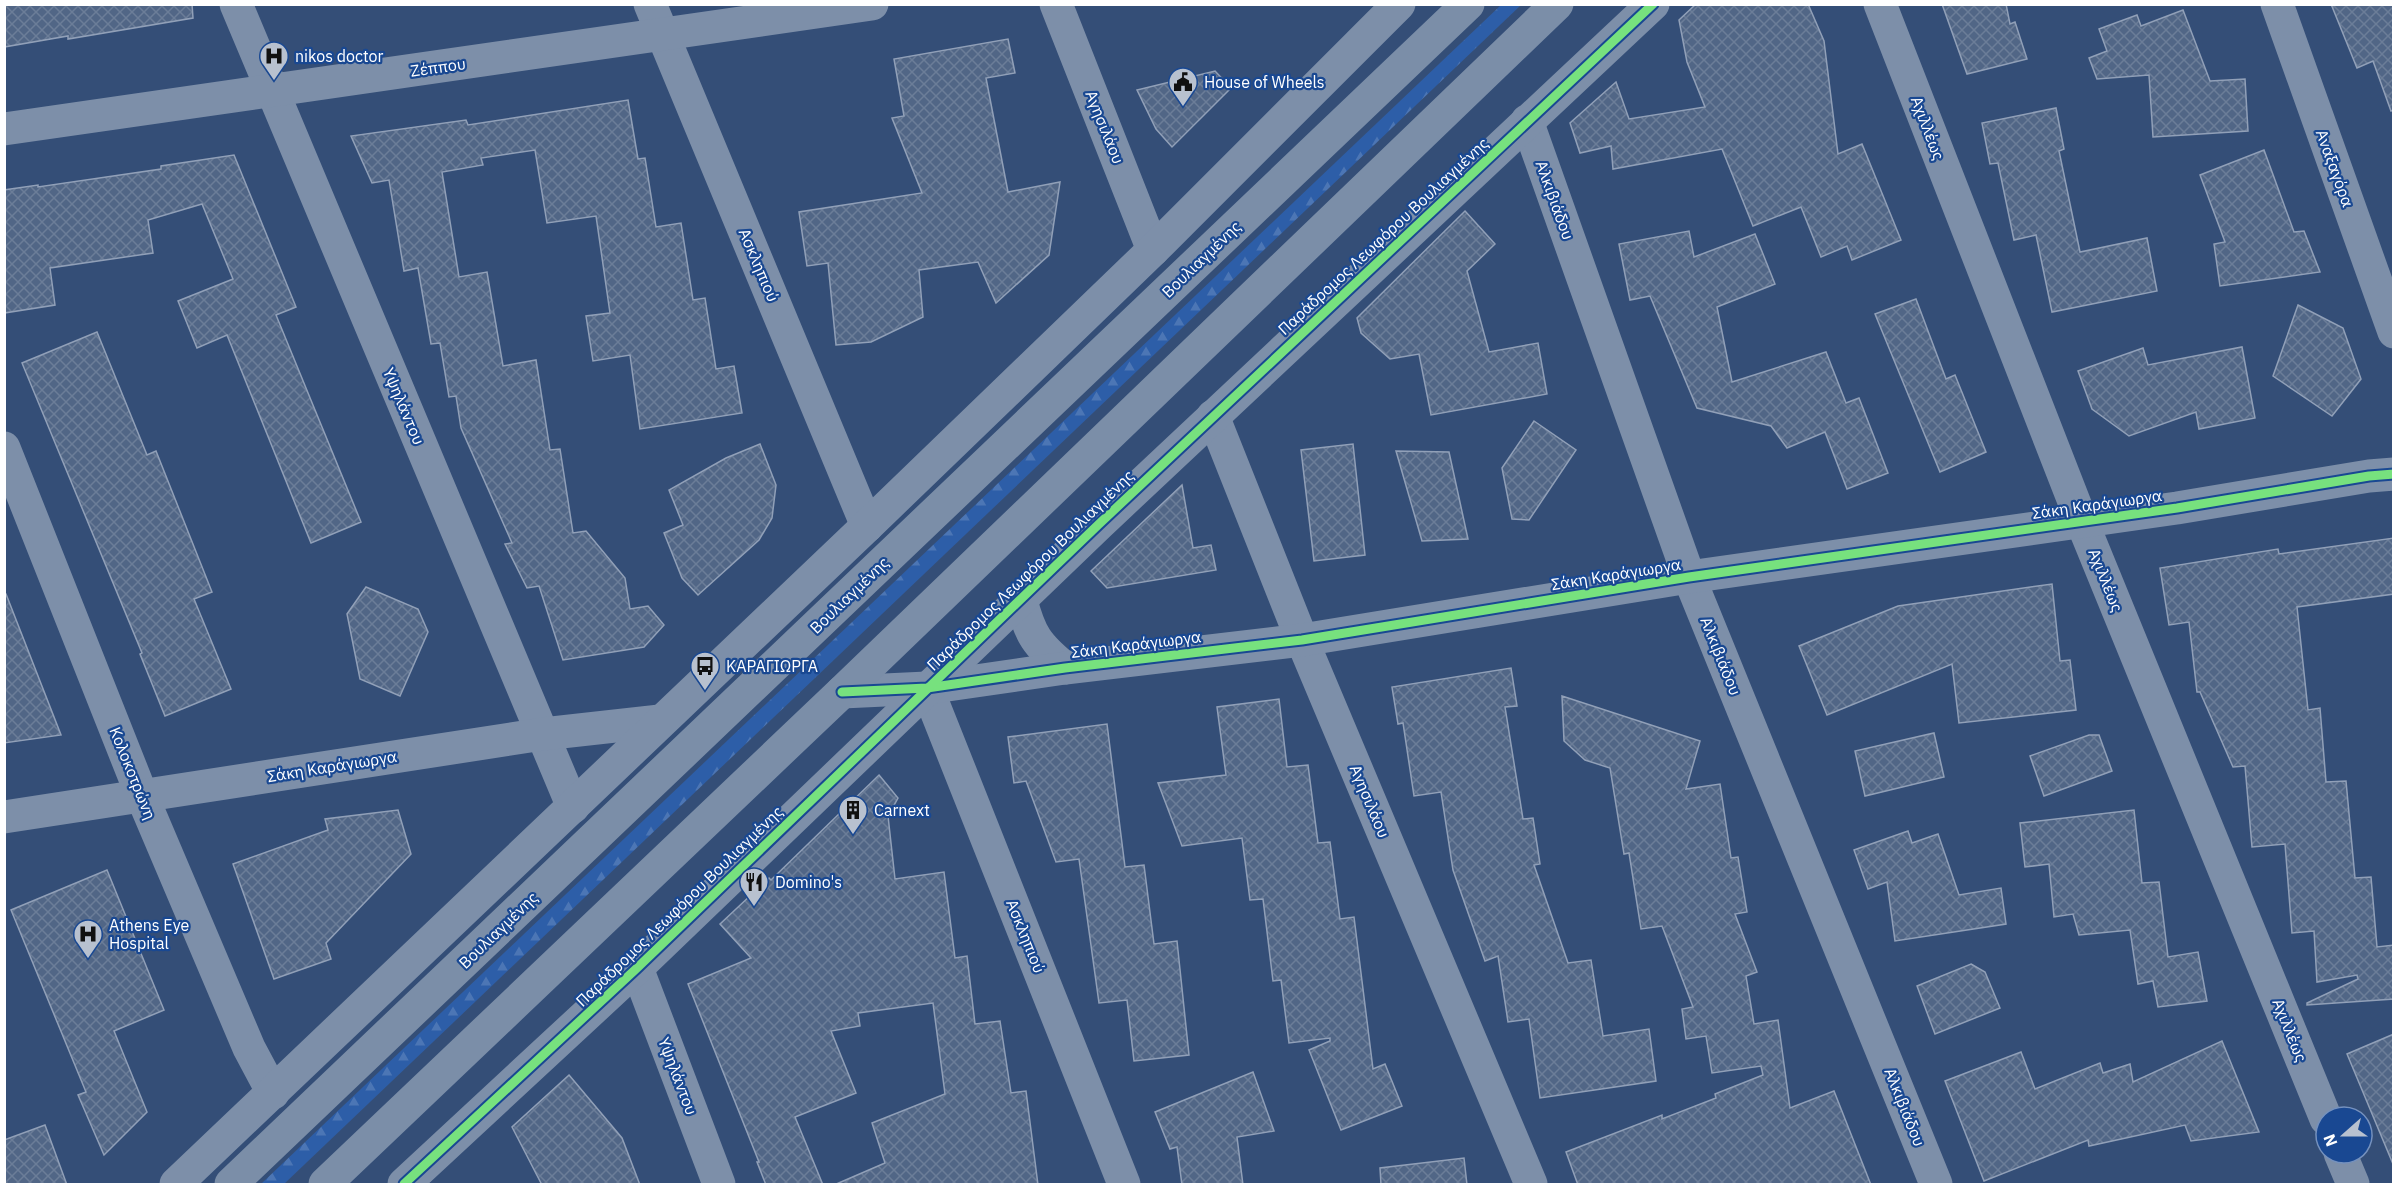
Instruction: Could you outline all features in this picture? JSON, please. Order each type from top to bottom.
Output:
[{"type":"main road","name":"Βουλιαγμένης","points":[[231,1185],[1468,4]]},
{"type":"main road","points":[[325,1185],[842,692],[1557,4]]},
{"type":"street","name":"Υψηλάντου","points":[[236,4],[573,807]]},
{"type":"street","name":"Ασκληπιού","points":[[650,4],[867,526]]},
{"type":"street","name":"Ζέππου","points":[[4,129],[872,4]]},
{"type":"street","name":"Αγησιλάου","points":[[1056,4],[1153,250]]},
{"type":"street","points":[[176,1185],[1153,250],[1399,4]]},
{"type":"street","name":"Παράδρομος Λεωφόρου Βουλιαγμένης","points":[[404,1185],[638,968],[927,688],[1213,416],[1653,4]]},
{"type":"street","name":"Αχιλλέως","points":[[1880,4],[2082,522],[2320,1105]]},
{"type":"street","name":"Αναξαγόρα","points":[[2277,4],[2394,332]]},
{"type":"street","name":"Αλκιβιάδου","points":[[1527,120],[1689,577],[1936,1185]]},
{"type":"street","name":"Αγησιλάου","points":[[1213,416],[1302,640],[1531,1185]]},
{"type":"street","name":"Κολοκοτρώνη","points":[[4,448],[142,796],[249,1048],[273,1093]]},
{"type":"street","name":"Σάκη Καράγιωργα","points":[[842,692],[927,688],[1065,668],[1302,640],[1689,577],[2082,522],[2369,476],[2394,474]]},
{"type":"street","points":[[1021,600],[1028,626],[1043,650],[1065,668]]},
{"type":"street","name":"Ασκληπιού","points":[[927,688],[1124,1185]]},
{"type":"street","name":"Σάκη Καράγιωργα","points":[[4,817],[543,734],[660,721]]},
{"type":"street","name":"Υψηλάντου","points":[[638,968],[719,1185]]},
{"type":"street","points":[[2345,1165],[2353,1185]]},
{"type":"green space","points":[[1501,5],[1521,5],[284,1184],[261,1184]]},
{"type":"building","points":[[4,4],[192,4],[193,18],[4,47]]},
{"type":"building","points":[[1696,4],[1808,4],[1824,41],[1838,154],[1862,144],[1901,240],[1852,260],[1847,246],[1821,257],[1801,207],[1753,226],[1722,149],[1613,169],[1611,146],[1580,153],[1570,123],[1616,82],[1629,119],[1705,107],[1687,62],[1679,20]]},
{"type":"building","points":[[1942,4],[2006,4],[2010,24],[2015,22],[2027,59],[1967,74]]},
{"type":"building","points":[[2331,4],[2394,4],[2394,110],[2391,111],[2373,61],[2357,68]]},
{"type":"building","points":[[2183,10],[2210,81],[2245,79],[2248,131],[2153,137],[2149,75],[2097,79],[2089,58],[2107,51],[2099,29],[2137,15],[2141,26]]},
{"type":"building","points":[[1008,39],[1015,73],[986,78],[1008,192],[1060,182],[1049,255],[996,303],[978,262],[919,270],[923,317],[871,342],[836,345],[828,263],[807,266],[799,212],[922,193],[892,118],[904,116],[894,59]]},
{"type":"building","points":[[1215,71],[1231,88],[1172,147],[1156,129],[1137,90]]},
{"type":"building","points":[[628,100],[638,159],[645,158],[656,227],[681,223],[693,300],[705,298],[716,369],[734,366],[742,413],[640,429],[630,355],[593,361],[586,316],[610,313],[596,216],[547,223],[535,150],[481,158],[483,165],[442,172],[459,277],[487,272],[503,366],[536,360],[550,450],[560,449],[573,533],[586,531],[625,578],[630,609],[648,606],[664,625],[644,647],[563,660],[539,586],[527,588],[505,544],[512,543],[461,428],[456,396],[449,397],[440,343],[431,344],[418,268],[404,271],[389,180],[372,183],[351,136],[466,120],[468,125]]},
{"type":"building","points":[[2056,108],[2064,149],[2059,151],[2080,252],[2147,238],[2157,291],[2052,312],[2036,235],[2014,240],[1998,163],[1990,164],[1982,123]]},
{"type":"building","points":[[2264,150],[2294,232],[2304,231],[2320,272],[2220,286],[2214,244],[2225,242],[2200,175]]},
{"type":"building","points":[[234,155],[296,307],[276,315],[361,522],[311,543],[227,335],[197,348],[178,301],[233,279],[202,204],[148,220],[153,253],[50,268],[55,305],[4,313],[4,190],[161,169],[161,166]]},
{"type":"building","points":[[1465,211],[1495,244],[1467,271],[1489,352],[1538,343],[1547,394],[1431,415],[1419,354],[1390,359],[1361,333],[1357,318]]},
{"type":"building","points":[[1689,231],[1694,257],[1755,234],[1775,284],[1717,307],[1732,382],[1826,352],[1846,403],[1859,398],[1888,473],[1847,489],[1825,432],[1787,448],[1771,426],[1697,408],[1650,296],[1630,300],[1619,244]]},
{"type":"building","points":[[1916,299],[1946,379],[1955,375],[1986,452],[1940,472],[1875,314]]},
{"type":"building","points":[[2298,305],[2343,328],[2361,379],[2332,416],[2273,376]]},
{"type":"building","points":[[97,332],[147,455],[156,451],[212,592],[194,599],[231,689],[165,716],[140,654],[142,653],[22,363]]},
{"type":"building","points":[[2242,347],[2255,418],[2199,429],[2196,412],[2129,436],[2092,409],[2078,371],[2143,348],[2148,365]]},
{"type":"building","points":[[1534,421],[1576,450],[1529,520],[1512,519],[1502,468]]},
{"type":"building","points":[[760,444],[776,485],[772,518],[759,540],[698,595],[682,578],[664,533],[683,525],[669,490],[726,458]]},
{"type":"building","points":[[1353,444],[1365,555],[1314,561],[1301,450]]},
{"type":"building","points":[[1396,451],[1449,452],[1468,539],[1422,541]]},
{"type":"building","points":[[1182,485],[1193,548],[1211,545],[1216,570],[1107,588],[1091,571]]},
{"type":"building","points":[[2394,538],[2394,594],[2297,607],[2308,710],[2320,708],[2326,782],[2346,781],[2355,878],[2371,877],[2377,947],[2394,945],[2394,999],[2307,1005],[2358,979],[2357,975],[2317,982],[2314,931],[2292,933],[2285,844],[2252,847],[2245,766],[2233,767],[2200,692],[2197,692],[2189,622],[2169,625],[2160,568],[2278,549],[2279,554]]},
{"type":"building","points":[[2052,584],[2060,661],[2070,660],[2076,710],[1959,723],[1952,664],[1827,715],[1799,646],[1898,606]]},
{"type":"building","points":[[366,587],[418,609],[428,632],[400,696],[360,679],[347,614]]},
{"type":"building","points":[[4,594],[6,594],[61,735],[4,743]]},
{"type":"building","points":[[1511,668],[1517,706],[1505,707],[1523,819],[1533,818],[1540,864],[1534,865],[1568,963],[1591,960],[1603,1036],[1649,1029],[1656,1081],[1540,1098],[1529,1019],[1508,1022],[1498,956],[1485,961],[1453,870],[1441,792],[1414,796],[1403,723],[1398,724],[1392,687]]},
{"type":"building","points":[[1562,696],[1700,741],[1686,789],[1720,784],[1731,858],[1738,857],[1747,912],[1735,914],[1757,972],[1746,976],[1754,1024],[1778,1020],[1790,1108],[1834,1091],[1871,1185],[1578,1185],[1566,1152],[1662,1115],[1662,1119],[1716,1098],[1715,1094],[1763,1075],[1761,1066],[1712,1073],[1706,1036],[1686,1039],[1682,1009],[1693,1007],[1662,926],[1641,929],[1629,853],[1624,854],[1610,768],[1585,760],[1564,741]]},
{"type":"building","points":[[1279,699],[1287,767],[1308,765],[1318,843],[1330,842],[1340,919],[1354,917],[1373,1069],[1385,1064],[1402,1106],[1341,1130],[1309,1050],[1330,1041],[1330,1038],[1289,1043],[1281,980],[1273,981],[1263,899],[1250,900],[1242,838],[1182,846],[1158,783],[1226,775],[1217,707]]},
{"type":"building","points":[[1107,724],[1125,867],[1144,865],[1154,944],[1177,941],[1189,1055],[1134,1061],[1127,1000],[1099,1003],[1079,859],[1056,862],[1026,781],[1014,783],[1008,737]]},
{"type":"building","points":[[1934,733],[1944,777],[1865,796],[1855,751]]},
{"type":"building","points":[[2089,735],[2099,735],[2112,771],[2044,796],[2030,756]]},
{"type":"building","points":[[879,775],[898,798],[888,816],[895,879],[944,872],[955,958],[967,956],[975,1024],[1000,1021],[1011,1093],[1026,1091],[1038,1185],[834,1185],[885,1163],[872,1123],[945,1094],[933,1003],[858,1013],[860,1026],[831,1031],[856,1093],[795,1117],[823,1185],[766,1185],[757,1162],[759,1162],[688,984],[751,958],[720,924],[769,878],[771,880]]},
{"type":"building","points":[[398,810],[411,854],[326,943],[331,959],[274,979],[233,864],[328,830],[325,819]]},
{"type":"building","points":[[2134,810],[2142,883],[2159,882],[2168,957],[2198,952],[2207,1001],[2158,1007],[2153,981],[2138,984],[2130,930],[2079,935],[2073,914],[2054,917],[2049,864],[2025,867],[2020,823]]},
{"type":"building","points":[[1908,831],[1912,843],[1938,834],[1959,895],[2001,888],[2006,924],[1895,941],[1887,882],[1868,889],[1854,850]]},
{"type":"building","name":"Athens Eye Hospital","points":[[107,870],[164,1010],[114,1031],[147,1112],[104,1155],[78,1095],[86,1092],[11,910]]},
{"type":"building","points":[[1971,964],[1985,972],[2000,1008],[1935,1034],[1917,986]]},
{"type":"building","points":[[2394,1034],[2394,1164],[2374,1119],[2374,1105],[2368,1105],[2347,1054]]},
{"type":"building","points":[[2222,1041],[2259,1132],[2191,1141],[2185,1125],[2089,1146],[2088,1140],[1984,1181],[1945,1081],[2021,1052],[2035,1089],[2100,1063],[2103,1073],[2130,1064],[2133,1082]]},
{"type":"building","points":[[1253,1072],[1274,1131],[1237,1137],[1243,1185],[1182,1185],[1177,1147],[1170,1149],[1155,1112]]},
{"type":"building","points":[[569,1075],[622,1138],[640,1185],[542,1185],[512,1127]]},
{"type":"building","points":[[45,1125],[67,1185],[4,1185],[4,1140]]},
{"type":"building","points":[[1464,1158],[1467,1185],[1381,1185],[1380,1168]]},
{"type":"cycle path","points":[[404,1184],[637,968],[1099,524],[1653,4]]},
{"type":"cycle path","points":[[842,692],[927,688],[1065,668],[1302,640],[1689,577],[2177,508],[2369,476],[2394,474]]},
{"type":"place","name":"nikos doctor","points":[[274,82]]},
{"type":"place","name":"House of Wheels","points":[[1183,108]]},
{"type":"place","name":"ΚΑΡΑΓΙΩΡΓΑ","points":[[705,692]]},
{"type":"place","name":"Carnext","points":[[853,836]]},
{"type":"place","name":"Domino's","points":[[754,908]]},
{"type":"place","name":"Athens Eye Hospital","points":[[88,960]]}]
